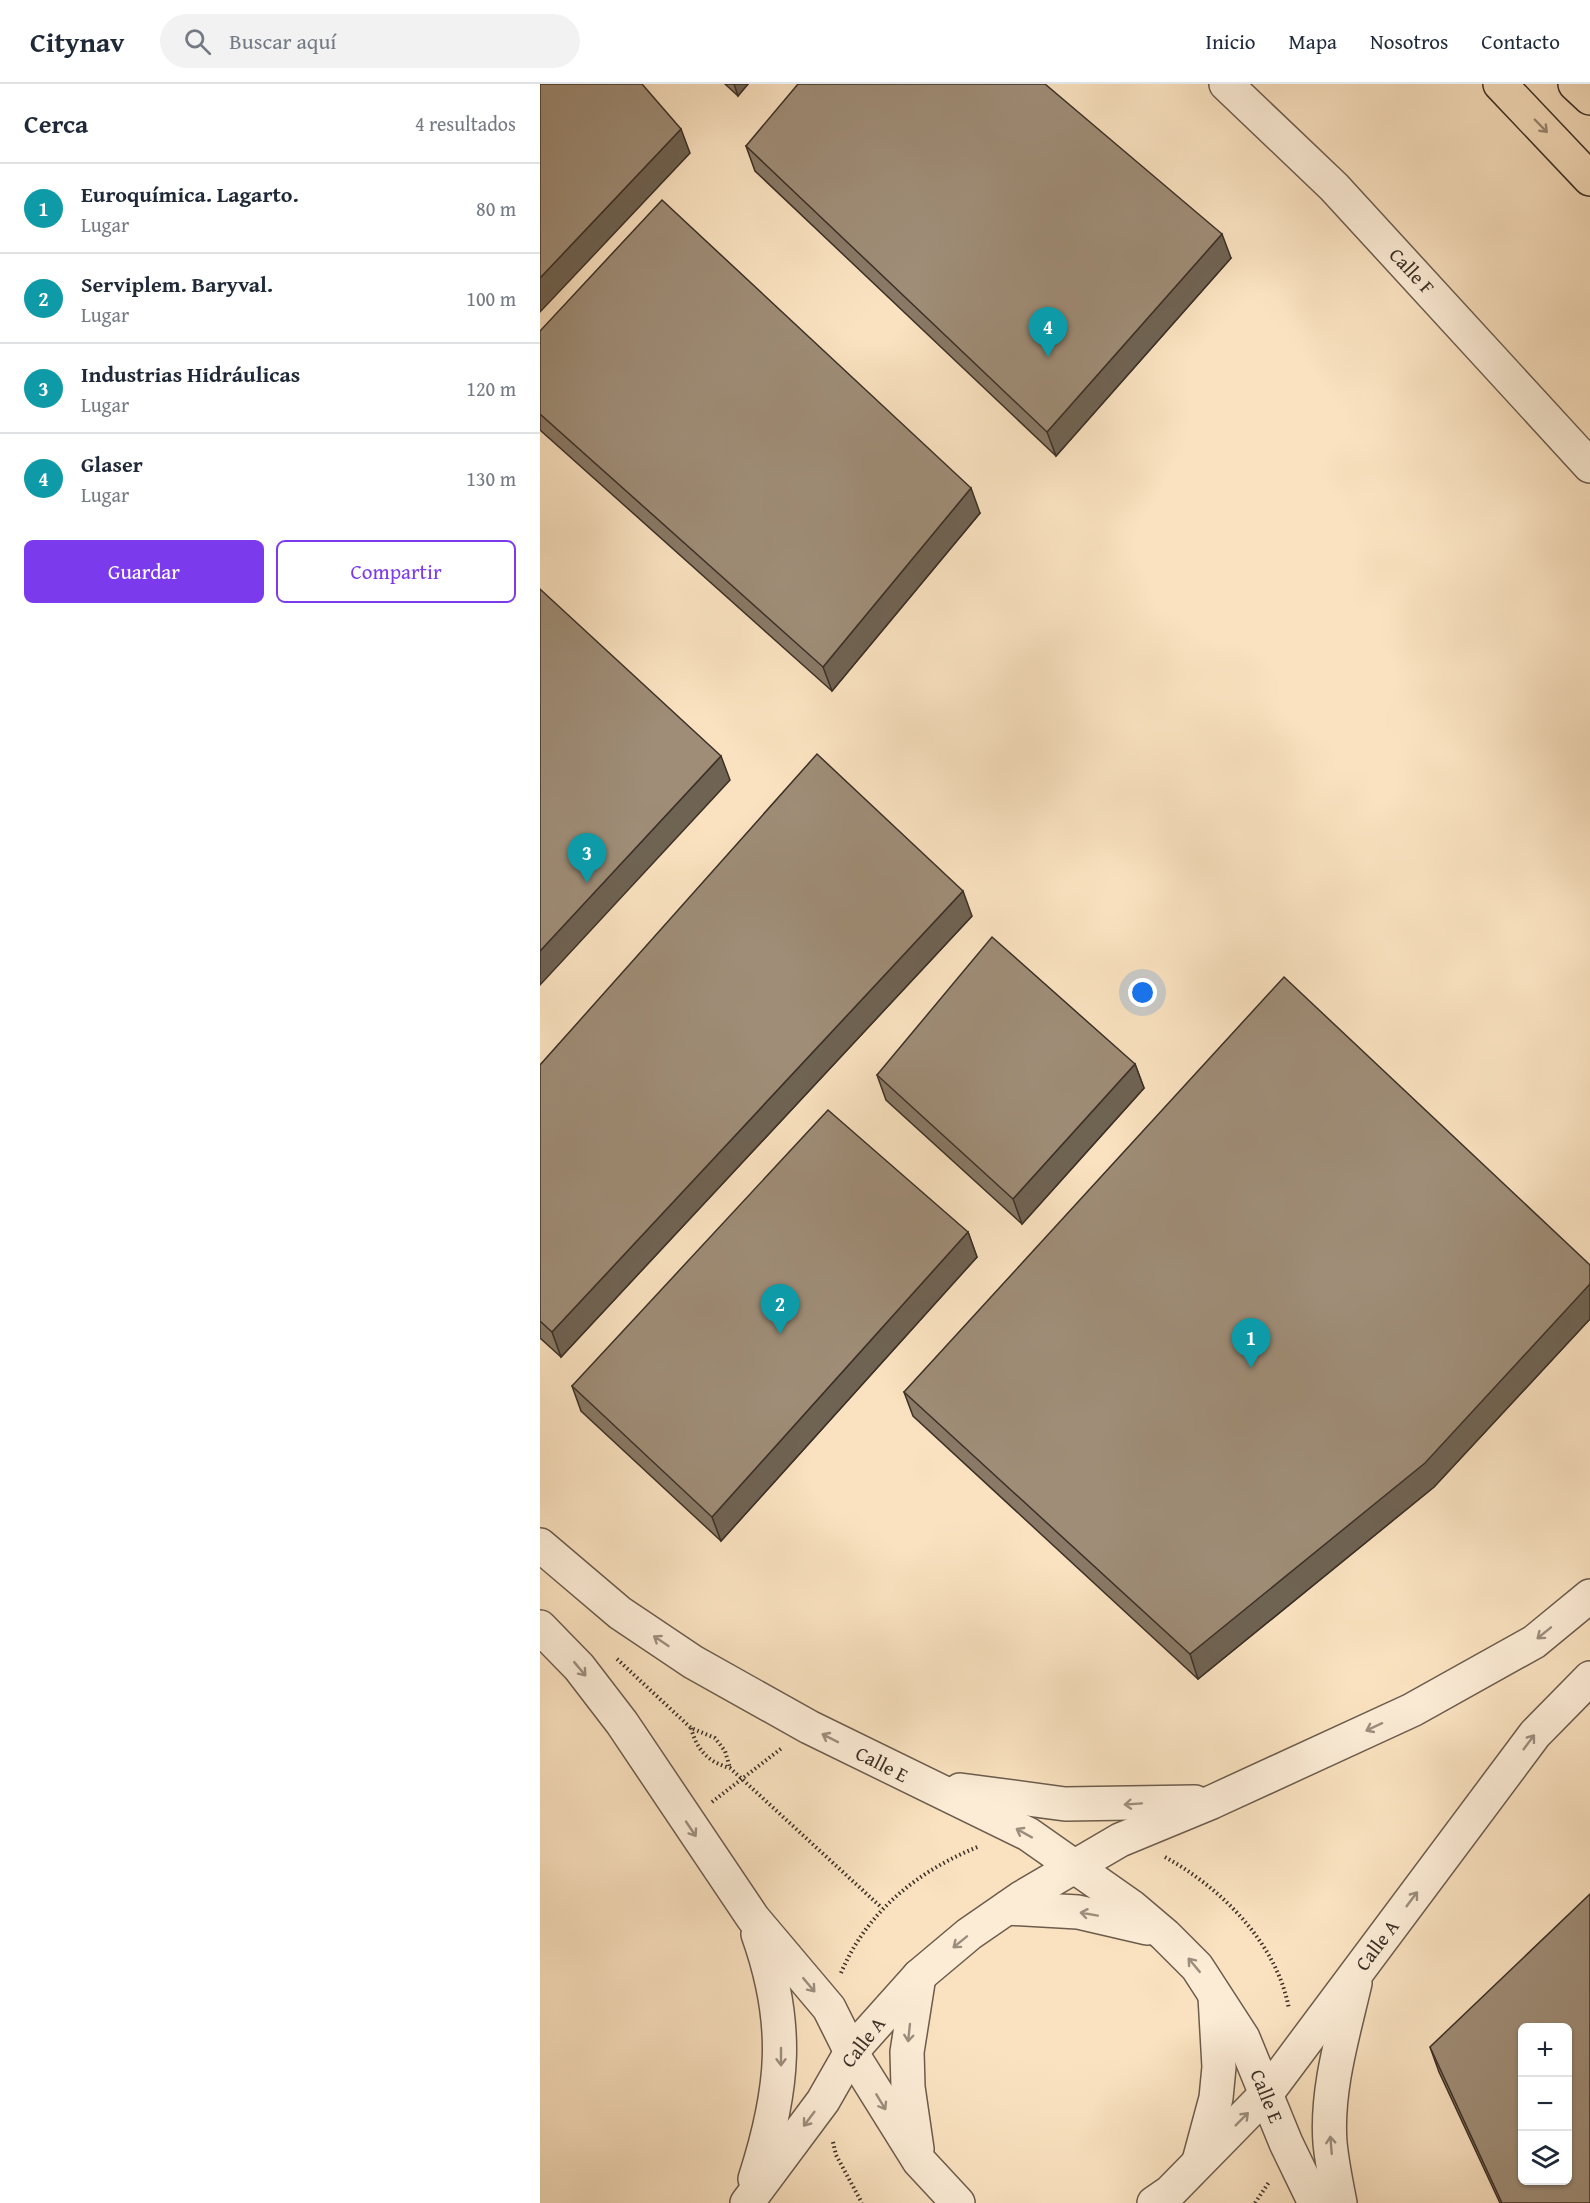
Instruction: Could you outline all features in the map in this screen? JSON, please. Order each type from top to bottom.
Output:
[{"type":"highway","points":[[1500,84],[1590,179]]},
{"type":"highway","points":[[1575,84],[1590,98]]},
{"type":"street","name":"Calle F","points":[[1226,84],[1334,187],[1590,466]]},
{"type":"street","name":"Calle E","points":[[540,1545],[629,1620],[693,1662],[809,1727],[917,1782],[1028,1834],[1132,1907],[1165,1935],[1197,1967],[1243,2038],[1286,2143],[1315,2203]]},
{"type":"street","name":"Calle A","points":[[747,2203],[822,2101],[851,2052],[919,1976],[969,1934],[1072,1867],[1120,1840],[1212,1802],[1412,1710],[1533,1642],[1590,1596]]},
{"type":"street","points":[[540,1627],[579,1667],[610,1706],[686,1822],[753,1918],[829,2008],[851,2052],[919,2161],[958,2203]]},
{"type":"street","name":"Calle A","points":[[1154,2203],[1170,2192],[1267,2093],[1535,1734],[1590,1678]]},
{"type":"street","points":[[917,1782],[996,1796],[1065,1804],[1212,1802]]},
{"type":"street","points":[[1007,1908],[1089,1914],[1120,1920],[1165,1935]]},
{"type":"street","points":[[747,2203],[772,2122],[781,2064],[780,2028],[775,1992],[753,1918]]},
{"type":"street","points":[[1340,2203],[1330,2143],[1330,2119],[1339,2050],[1359,1970]]},
{"type":"street","points":[[919,1976],[907,2052],[908,2086],[919,2161]]},
{"type":"street","name":"Calle E","points":[[1198,2162],[1216,2098],[1219,2067],[1215,1992]]},
{"type":"path","points":[[686,1822],[809,1727]]},
{"type":"path","points":[[730,1768],[725,1751],[715,1738],[691,1728],[704,1754],[712,1761],[730,1768],[882,1908]]},
{"type":"path","points":[[829,2008],[842,1970],[882,1908],[918,1878],[952,1857],[989,1842],[1028,1834]]},
{"type":"path","points":[[1120,1840],[1166,1858],[1199,1878],[1242,1918],[1270,1959],[1288,2004],[1297,2052]]},
{"type":"path","points":[[822,2101],[836,2155],[862,2203]]},
{"type":"building","points":[[540,84],[642,84],[681,129],[540,278]]},
{"type":"building","points":[[798,84],[1045,84],[1222,234],[1047,432],[746,146]]},
{"type":"building","points":[[662,200],[971,488],[823,667],[540,414],[540,331]]},
{"type":"building","points":[[540,589],[721,756],[540,951]]},
{"type":"building","points":[[817,754],[963,891],[552,1332],[540,1321],[540,1065]]},
{"type":"building","points":[[992,937],[1135,1064],[1013,1199],[877,1075]]},
{"type":"building","points":[[1284,977],[1590,1265],[1590,1284],[1425,1463],[1190,1654],[904,1392]]},
{"type":"building","points":[[828,1110],[968,1232],[712,1517],[572,1386]]},
{"type":"building","points":[[1590,1894],[1590,2203],[1502,2203],[1430,2047]]},
{"type":"place","name":"Glaser","points":[[1048,357]]},
{"type":"place","name":"Industrias Hidráulicas","points":[[587,883]]},
{"type":"place","name":"Serviplem. Baryval.","points":[[780,1334]]},
{"type":"place","name":"Euroquímica. Lagarto.","points":[[1251,1368]]}]
